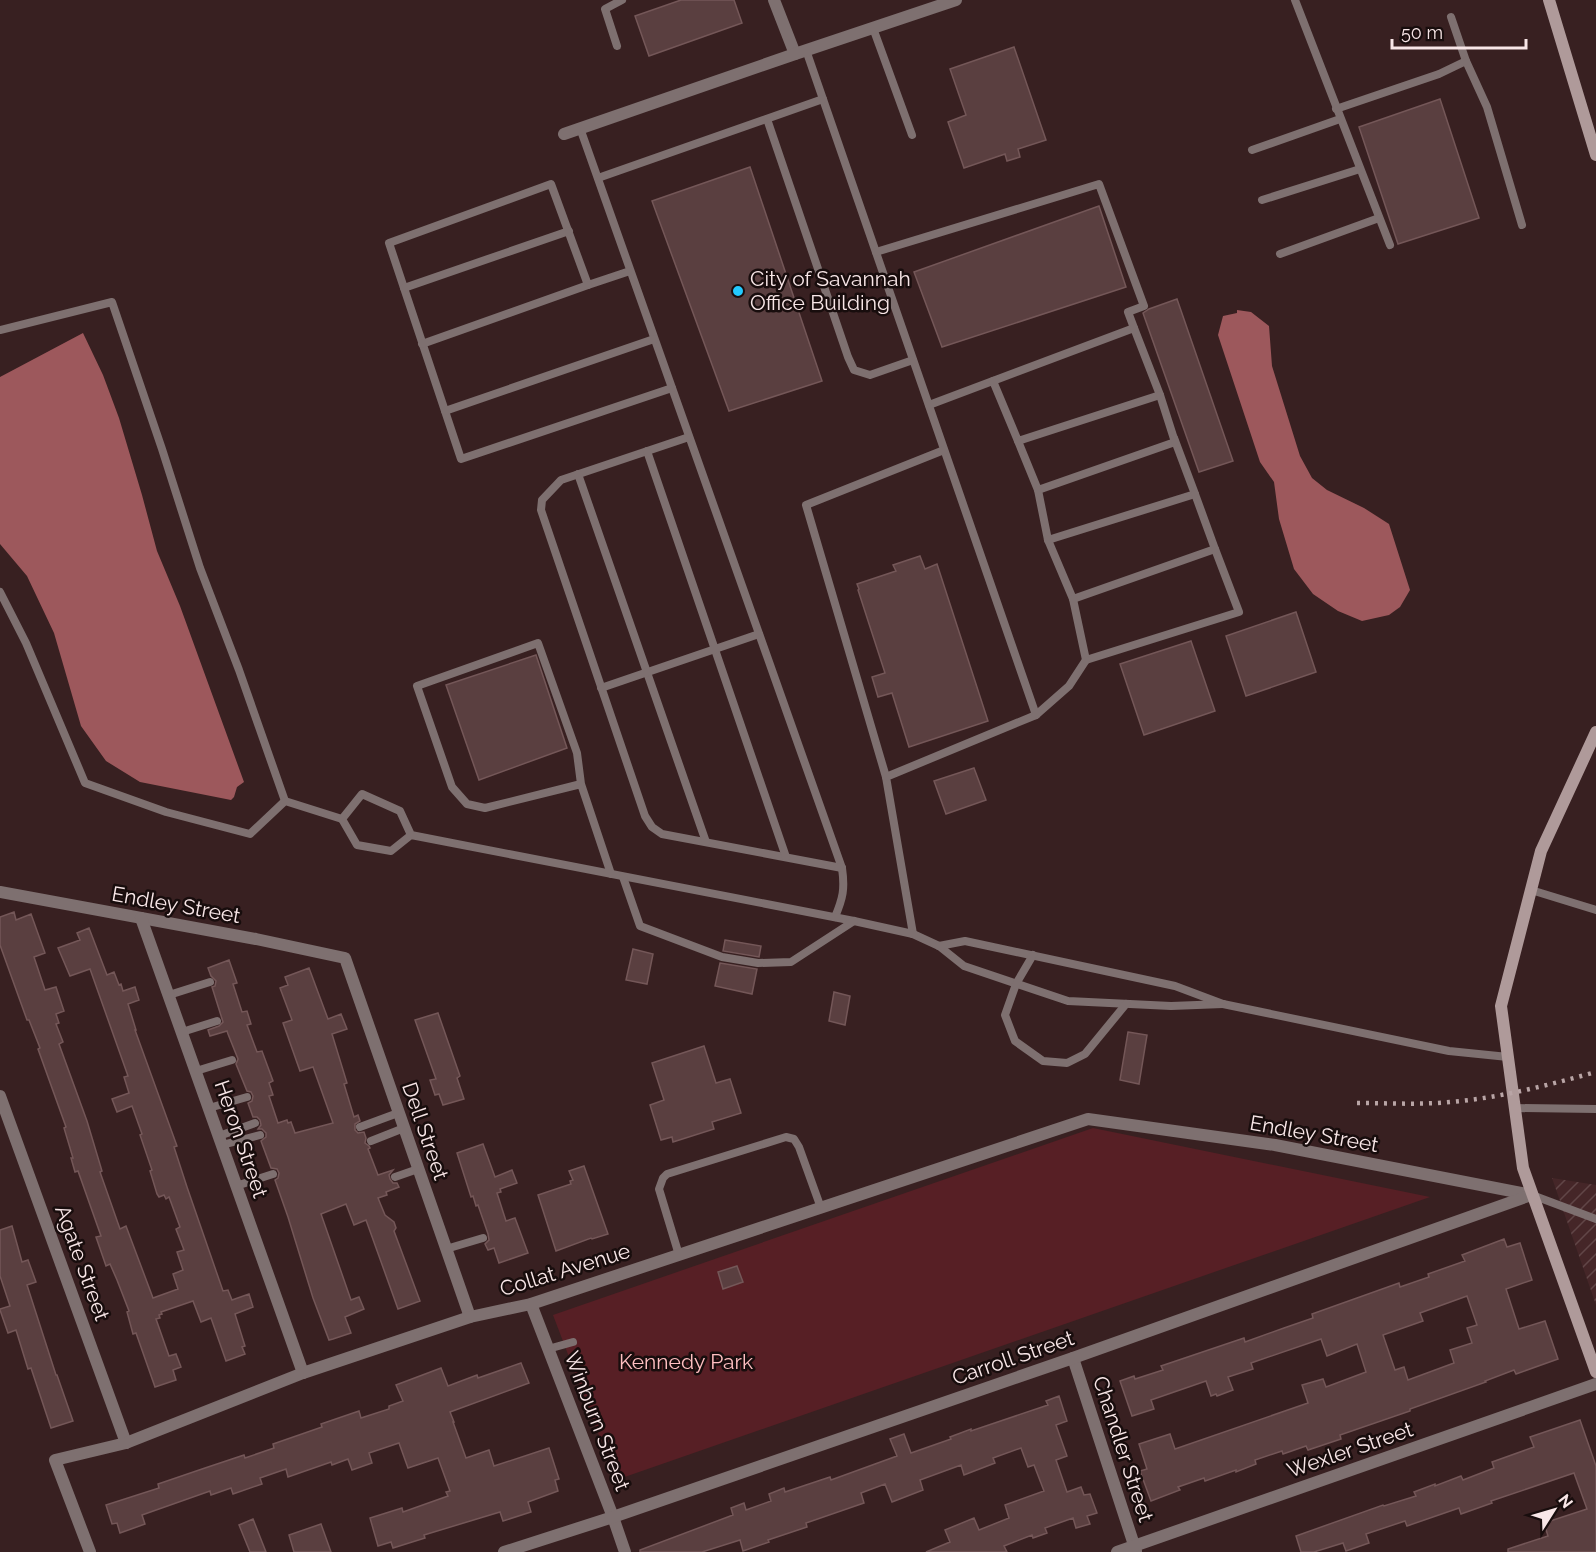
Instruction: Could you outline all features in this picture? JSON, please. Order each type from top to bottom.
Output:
[{"type":"main road","points":[[1549,0],[1596,155]]},
{"type":"main road","points":[[1596,732],[1541,851],[1501,1006],[1523,1168],[1596,1372]]},
{"type":"street","points":[[774,0],[800,52]]},
{"type":"street","points":[[564,134],[956,0]]},
{"type":"street","name":"Endley Street","points":[[0,892],[256,939],[345,958]]},
{"type":"street","name":"Heron Street","points":[[141,918],[303,1373]]},
{"type":"street","name":"Dell Street","points":[[345,958],[470,1317]]},
{"type":"street","name":"Agate Street","points":[[0,1096],[126,1443]]},
{"type":"street","name":"Endley Street","points":[[1088,1119],[1275,1145],[1532,1195]]},
{"type":"street","name":"Collat Avenue","points":[[90,1552],[55,1461],[126,1443],[303,1373],[470,1317],[531,1304],[1088,1119]]},
{"type":"street","name":"Carroll Street","points":[[504,1552],[613,1517],[1073,1358],[1532,1195]]},
{"type":"street","name":"Winburn Street","points":[[531,1304],[625,1552]]},
{"type":"street","name":"Chandler Street","points":[[1073,1358],[1136,1549]]},
{"type":"street","name":"Wexler Street","points":[[1117,1552],[1136,1549],[1596,1384]]},
{"type":"lane","points":[[617,46],[605,9],[622,0]]},
{"type":"lane","points":[[1294,0],[1390,244]]},
{"type":"lane","points":[[1451,17],[1466,61],[1487,107],[1522,225]]},
{"type":"lane","points":[[873,28],[912,135]]},
{"type":"lane","points":[[800,52],[823,99],[1036,715]]},
{"type":"lane","points":[[1336,109],[1439,74],[1466,61]]},
{"type":"lane","points":[[598,178],[823,99]]},
{"type":"lane","points":[[767,119],[854,370],[870,375],[913,360]]},
{"type":"lane","points":[[1252,150],[1340,119]]},
{"type":"lane","points":[[580,128],[842,868],[843,898],[835,917]]},
{"type":"lane","points":[[1262,200],[1360,169]]},
{"type":"lane","points":[[588,285],[551,184],[388,243],[461,459],[672,388]]},
{"type":"lane","points":[[876,252],[1099,184],[1144,306],[1128,312],[1239,612],[1086,660],[1069,687],[1036,715],[886,777]]},
{"type":"lane","points":[[1280,254],[1379,218]]},
{"type":"lane","points":[[404,288],[569,231]]},
{"type":"lane","points":[[422,344],[630,271]]},
{"type":"lane","points":[[0,330],[112,302],[200,568],[285,801]]},
{"type":"lane","points":[[929,405],[1134,328]]},
{"type":"lane","points":[[445,411],[654,339]]},
{"type":"lane","points":[[993,381],[1038,490],[1048,540],[1073,599],[1086,660]]},
{"type":"lane","points":[[1018,441],[1160,395]]},
{"type":"lane","points":[[689,437],[561,480],[542,500],[541,510],[645,816],[652,827],[662,834],[842,868]]},
{"type":"lane","points":[[1038,490],[1175,441],[1174,438]]},
{"type":"lane","points":[[913,934],[886,777],[806,505],[944,450]]},
{"type":"lane","points":[[647,451],[786,857]]},
{"type":"lane","points":[[578,474],[706,842]]},
{"type":"lane","points":[[1048,540],[1196,494]]},
{"type":"lane","points":[[1073,599],[1215,549]]},
{"type":"lane","points":[[0,592],[26,644],[85,783],[166,812],[250,834],[285,801]]},
{"type":"lane","points":[[601,688],[759,634]]},
{"type":"lane","points":[[581,784],[485,808],[466,804],[452,787],[417,686],[538,643],[577,753],[581,784],[611,874]]},
{"type":"lane","points":[[342,819],[362,794],[400,811],[411,835]]},
{"type":"lane","points":[[285,801],[342,819],[357,845],[391,851],[411,835],[913,934],[939,946],[964,966],[1068,1001],[1171,1006],[1223,1004]]},
{"type":"lane","points":[[624,877],[639,926],[722,957],[758,963],[791,962],[854,921]]},
{"type":"lane","points":[[1531,890],[1596,910]]},
{"type":"lane","points":[[939,946],[965,941],[1176,986],[1223,1004],[1449,1051],[1508,1057]]},
{"type":"lane","points":[[1033,955],[1016,984],[1005,1015],[1015,1041],[1043,1061],[1067,1063],[1085,1054],[1126,1004]]},
{"type":"lane","points":[[169,995],[210,982]]},
{"type":"lane","points":[[182,1032],[217,1021]]},
{"type":"lane","points":[[196,1071],[232,1060]]},
{"type":"lane","points":[[209,1108],[247,1097]]},
{"type":"lane","points":[[1514,1108],[1596,1109]]},
{"type":"lane","points":[[360,1128],[398,1113]]},
{"type":"lane","points":[[220,1141],[255,1123]]},
{"type":"lane","points":[[371,1141],[404,1128]]},
{"type":"lane","points":[[220,1141],[260,1135]]},
{"type":"lane","points":[[679,1255],[659,1189],[667,1174],[786,1137],[794,1139],[799,1147],[821,1208]]},
{"type":"lane","points":[[396,1177],[418,1169]]},
{"type":"lane","points":[[236,1186],[273,1174]]},
{"type":"lane","points":[[1532,1195],[1596,1219]]},
{"type":"lane","points":[[446,1249],[483,1238]]},
{"type":"lane","points":[[548,1349],[573,1342]]},
{"type":"shaded area","points":[[1237,310],[1251,312],[1269,326],[1272,366],[1300,456],[1312,478],[1327,490],[1364,508],[1389,524],[1410,590],[1400,607],[1389,615],[1362,621],[1338,611],[1313,594],[1294,569],[1279,519],[1274,482],[1260,462],[1218,335],[1223,316],[1237,313]]},
{"type":"shaded area","points":[[83,333],[103,375],[119,418],[157,551],[180,606],[244,782],[237,787],[231,800],[140,782],[106,761],[81,726],[54,633],[27,576],[0,544],[0,377]]},
{"type":"shaded area","points":[[1552,1178],[1596,1185],[1596,1305]]},
{"type":"green space","name":"Kennedy Park","points":[[1093,1128],[1430,1197],[616,1480],[553,1315]]},
{"type":"building","points":[[681,0],[734,0],[742,23],[649,56],[635,16]]},
{"type":"building","points":[[1014,47],[1046,140],[1018,149],[1020,157],[1007,161],[1005,154],[964,168],[948,122],[966,115],[950,69]]},
{"type":"building","points":[[1440,99],[1479,218],[1398,244],[1359,127]]},
{"type":"building","name":"City of Savannah Office Building","points":[[750,167],[822,381],[729,411],[652,201]]},
{"type":"building","points":[[1099,206],[1126,287],[942,347],[914,272]]},
{"type":"building","points":[[1177,299],[1233,461],[1199,472],[1143,313]]},
{"type":"building","points":[[920,556],[925,569],[937,564],[988,721],[909,747],[892,693],[878,697],[872,677],[885,673],[857,584],[896,571],[893,565]]},
{"type":"building","points":[[1296,612],[1316,672],[1246,696],[1226,636]]},
{"type":"building","points":[[1191,641],[1215,711],[1144,735],[1120,664]]},
{"type":"building","points":[[536,655],[567,748],[479,780],[446,685]]},
{"type":"building","points":[[974,768],[986,800],[946,814],[934,781]]},
{"type":"building","points":[[14,912],[16,920],[31,914],[45,953],[34,957],[45,990],[56,987],[64,1011],[56,1014],[59,1023],[56,1024],[63,1042],[59,1044],[87,1121],[102,1171],[100,1172],[120,1229],[126,1226],[153,1298],[178,1289],[173,1274],[183,1270],[177,1252],[184,1250],[176,1229],[180,1227],[169,1197],[166,1199],[164,1195],[159,1197],[157,1194],[150,1171],[152,1170],[140,1135],[142,1134],[132,1106],[117,1112],[112,1099],[129,1093],[124,1077],[128,1076],[90,969],[70,976],[58,948],[80,940],[77,933],[89,928],[107,975],[114,972],[123,991],[135,987],[139,1000],[128,1004],[135,1030],[177,1146],[174,1147],[223,1291],[228,1290],[232,1300],[249,1294],[253,1307],[235,1314],[245,1346],[242,1347],[245,1354],[226,1361],[211,1318],[201,1322],[193,1301],[161,1312],[160,1318],[156,1319],[169,1356],[176,1354],[181,1367],[173,1370],[176,1380],[155,1387],[136,1333],[133,1334],[127,1312],[129,1311],[117,1280],[110,1264],[106,1266],[96,1237],[101,1236],[78,1171],[75,1172],[64,1128],[66,1127],[38,1049],[40,1048],[29,1020],[27,1020],[0,945],[0,917]]},
{"type":"building","points":[[725,940],[761,946],[759,957],[723,951]]},
{"type":"building","points":[[633,949],[653,954],[647,984],[626,980]]},
{"type":"building","points":[[229,960],[237,983],[233,984],[242,1012],[247,1011],[251,1024],[247,1025],[257,1052],[262,1051],[273,1081],[269,1083],[273,1095],[269,1096],[278,1123],[287,1120],[288,1123],[291,1122],[295,1133],[333,1123],[313,1067],[300,1071],[283,1023],[292,1020],[280,988],[288,985],[285,977],[309,968],[328,1019],[341,1014],[347,1029],[332,1034],[347,1083],[344,1084],[354,1117],[358,1115],[360,1121],[355,1124],[355,1130],[358,1133],[364,1132],[365,1143],[370,1148],[368,1149],[378,1175],[393,1170],[389,1175],[390,1179],[399,1187],[378,1198],[385,1215],[394,1222],[396,1228],[394,1231],[420,1301],[398,1309],[366,1220],[354,1225],[346,1204],[321,1214],[351,1300],[359,1297],[364,1309],[345,1317],[351,1333],[333,1339],[329,1340],[313,1298],[275,1180],[279,1173],[277,1169],[271,1168],[261,1141],[266,1137],[266,1133],[258,1129],[261,1125],[260,1120],[253,1117],[248,1103],[252,1101],[253,1096],[247,1091],[236,1064],[238,1059],[227,1031],[210,1036],[208,1030],[223,1022],[212,987],[215,986],[216,981],[208,968]]},
{"type":"building","points":[[720,963],[757,969],[752,994],[715,986]]},
{"type":"building","points":[[834,992],[850,996],[845,1025],[829,1021]]},
{"type":"building","points":[[438,1013],[460,1076],[457,1078],[464,1099],[443,1105],[439,1094],[435,1095],[430,1080],[436,1079],[415,1020]]},
{"type":"building","points":[[1128,1032],[1147,1035],[1139,1084],[1120,1080]]},
{"type":"building","points":[[704,1046],[716,1083],[730,1079],[741,1113],[712,1122],[714,1129],[673,1142],[672,1137],[661,1140],[650,1105],[664,1100],[652,1063]]},
{"type":"building","points":[[483,1144],[495,1177],[512,1170],[517,1183],[500,1189],[501,1192],[497,1193],[506,1221],[515,1218],[528,1253],[499,1263],[494,1248],[488,1250],[485,1244],[489,1240],[488,1234],[478,1205],[476,1206],[473,1196],[471,1197],[457,1153]]},
{"type":"building","points":[[584,1166],[608,1234],[556,1251],[538,1195],[571,1184],[570,1181],[573,1180],[569,1171]]},
{"type":"building","points":[[12,1226],[22,1262],[28,1260],[36,1282],[27,1285],[73,1421],[51,1428],[31,1368],[28,1369],[16,1330],[8,1333],[0,1310],[10,1306],[0,1276],[0,1230]]},
{"type":"building","points":[[1504,1239],[1507,1247],[1520,1243],[1532,1280],[1506,1289],[1519,1329],[1545,1321],[1558,1359],[1516,1374],[1514,1370],[1410,1409],[1410,1411],[1340,1435],[1341,1439],[1308,1450],[1306,1446],[1255,1460],[1256,1464],[1236,1472],[1236,1470],[1205,1481],[1204,1478],[1178,1487],[1180,1490],[1151,1501],[1140,1471],[1147,1469],[1139,1444],[1170,1434],[1175,1449],[1308,1403],[1302,1385],[1323,1379],[1326,1387],[1366,1372],[1357,1344],[1327,1356],[1321,1339],[1251,1363],[1253,1369],[1228,1377],[1233,1390],[1211,1396],[1206,1381],[1151,1400],[1154,1409],[1132,1416],[1120,1381],[1163,1370],[1161,1366],[1244,1338],[1245,1342],[1313,1318],[1312,1314],[1399,1283],[1400,1287],[1429,1277],[1428,1274],[1465,1261],[1462,1255]],"holes":[[[1467,1296],[1477,1325],[1467,1328],[1472,1343],[1450,1350],[1454,1363],[1408,1380],[1404,1367],[1395,1370],[1383,1335],[1423,1321],[1420,1313]]]},
{"type":"building","points":[[737,1266],[743,1282],[723,1289],[718,1272]]},
{"type":"building","points":[[521,1363],[529,1383],[450,1412],[466,1458],[489,1450],[494,1466],[549,1448],[559,1479],[555,1480],[558,1491],[528,1502],[531,1512],[503,1521],[500,1512],[424,1535],[425,1538],[393,1548],[391,1542],[378,1546],[370,1518],[402,1508],[403,1512],[448,1496],[446,1492],[450,1491],[438,1458],[408,1468],[399,1443],[369,1453],[372,1463],[352,1470],[348,1459],[332,1465],[331,1462],[288,1477],[286,1469],[260,1478],[262,1484],[233,1494],[231,1488],[211,1495],[210,1491],[142,1515],[145,1524],[120,1533],[117,1523],[112,1524],[106,1505],[159,1488],[158,1484],[205,1468],[274,1448],[273,1444],[359,1411],[361,1418],[389,1409],[389,1406],[403,1401],[396,1385],[441,1368],[448,1386]]},
{"type":"building","points":[[1059,1396],[1067,1421],[1056,1425],[1067,1456],[1056,1460],[1067,1492],[1081,1487],[1084,1495],[1090,1494],[1097,1513],[1087,1516],[1090,1524],[1076,1528],[1073,1518],[1045,1528],[1047,1533],[1033,1538],[1032,1535],[1004,1546],[1007,1552],[926,1552],[950,1542],[945,1530],[974,1518],[979,1530],[1009,1518],[1005,1505],[1044,1491],[1034,1465],[1028,1467],[1021,1448],[993,1458],[995,1463],[964,1475],[961,1465],[920,1480],[923,1490],[892,1502],[885,1484],[861,1493],[864,1503],[806,1523],[807,1527],[743,1551],[740,1540],[702,1552],[640,1552],[640,1550],[733,1515],[731,1508],[744,1503],[746,1510],[771,1501],[769,1494],[784,1488],[785,1492],[830,1477],[831,1480],[897,1456],[890,1439],[904,1434],[911,1453],[951,1439],[950,1437],[971,1429],[971,1431],[1048,1405],[1046,1401]]},
{"type":"building","points":[[1580,1420],[1596,1466],[1596,1552],[1508,1552],[1508,1549],[1548,1536],[1544,1523],[1587,1509],[1574,1473],[1491,1501],[1492,1503],[1461,1514],[1459,1508],[1407,1526],[1405,1521],[1366,1534],[1369,1543],[1346,1551],[1343,1543],[1314,1552],[1301,1552],[1296,1536],[1383,1505],[1416,1496],[1414,1492],[1435,1484],[1435,1486],[1461,1476],[1463,1480],[1494,1468],[1492,1462],[1534,1447],[1530,1437]]},
{"type":"building","points":[[253,1519],[266,1552],[250,1552],[239,1525]]},
{"type":"building","points":[[321,1524],[331,1552],[294,1552],[289,1535]]},
{"type":"railway","points":[[1357,1103],[1427,1103],[1469,1100],[1524,1090],[1596,1072]]},
{"type":"place","name":"City of Savannah Office Building","points":[[738,291]]}]
